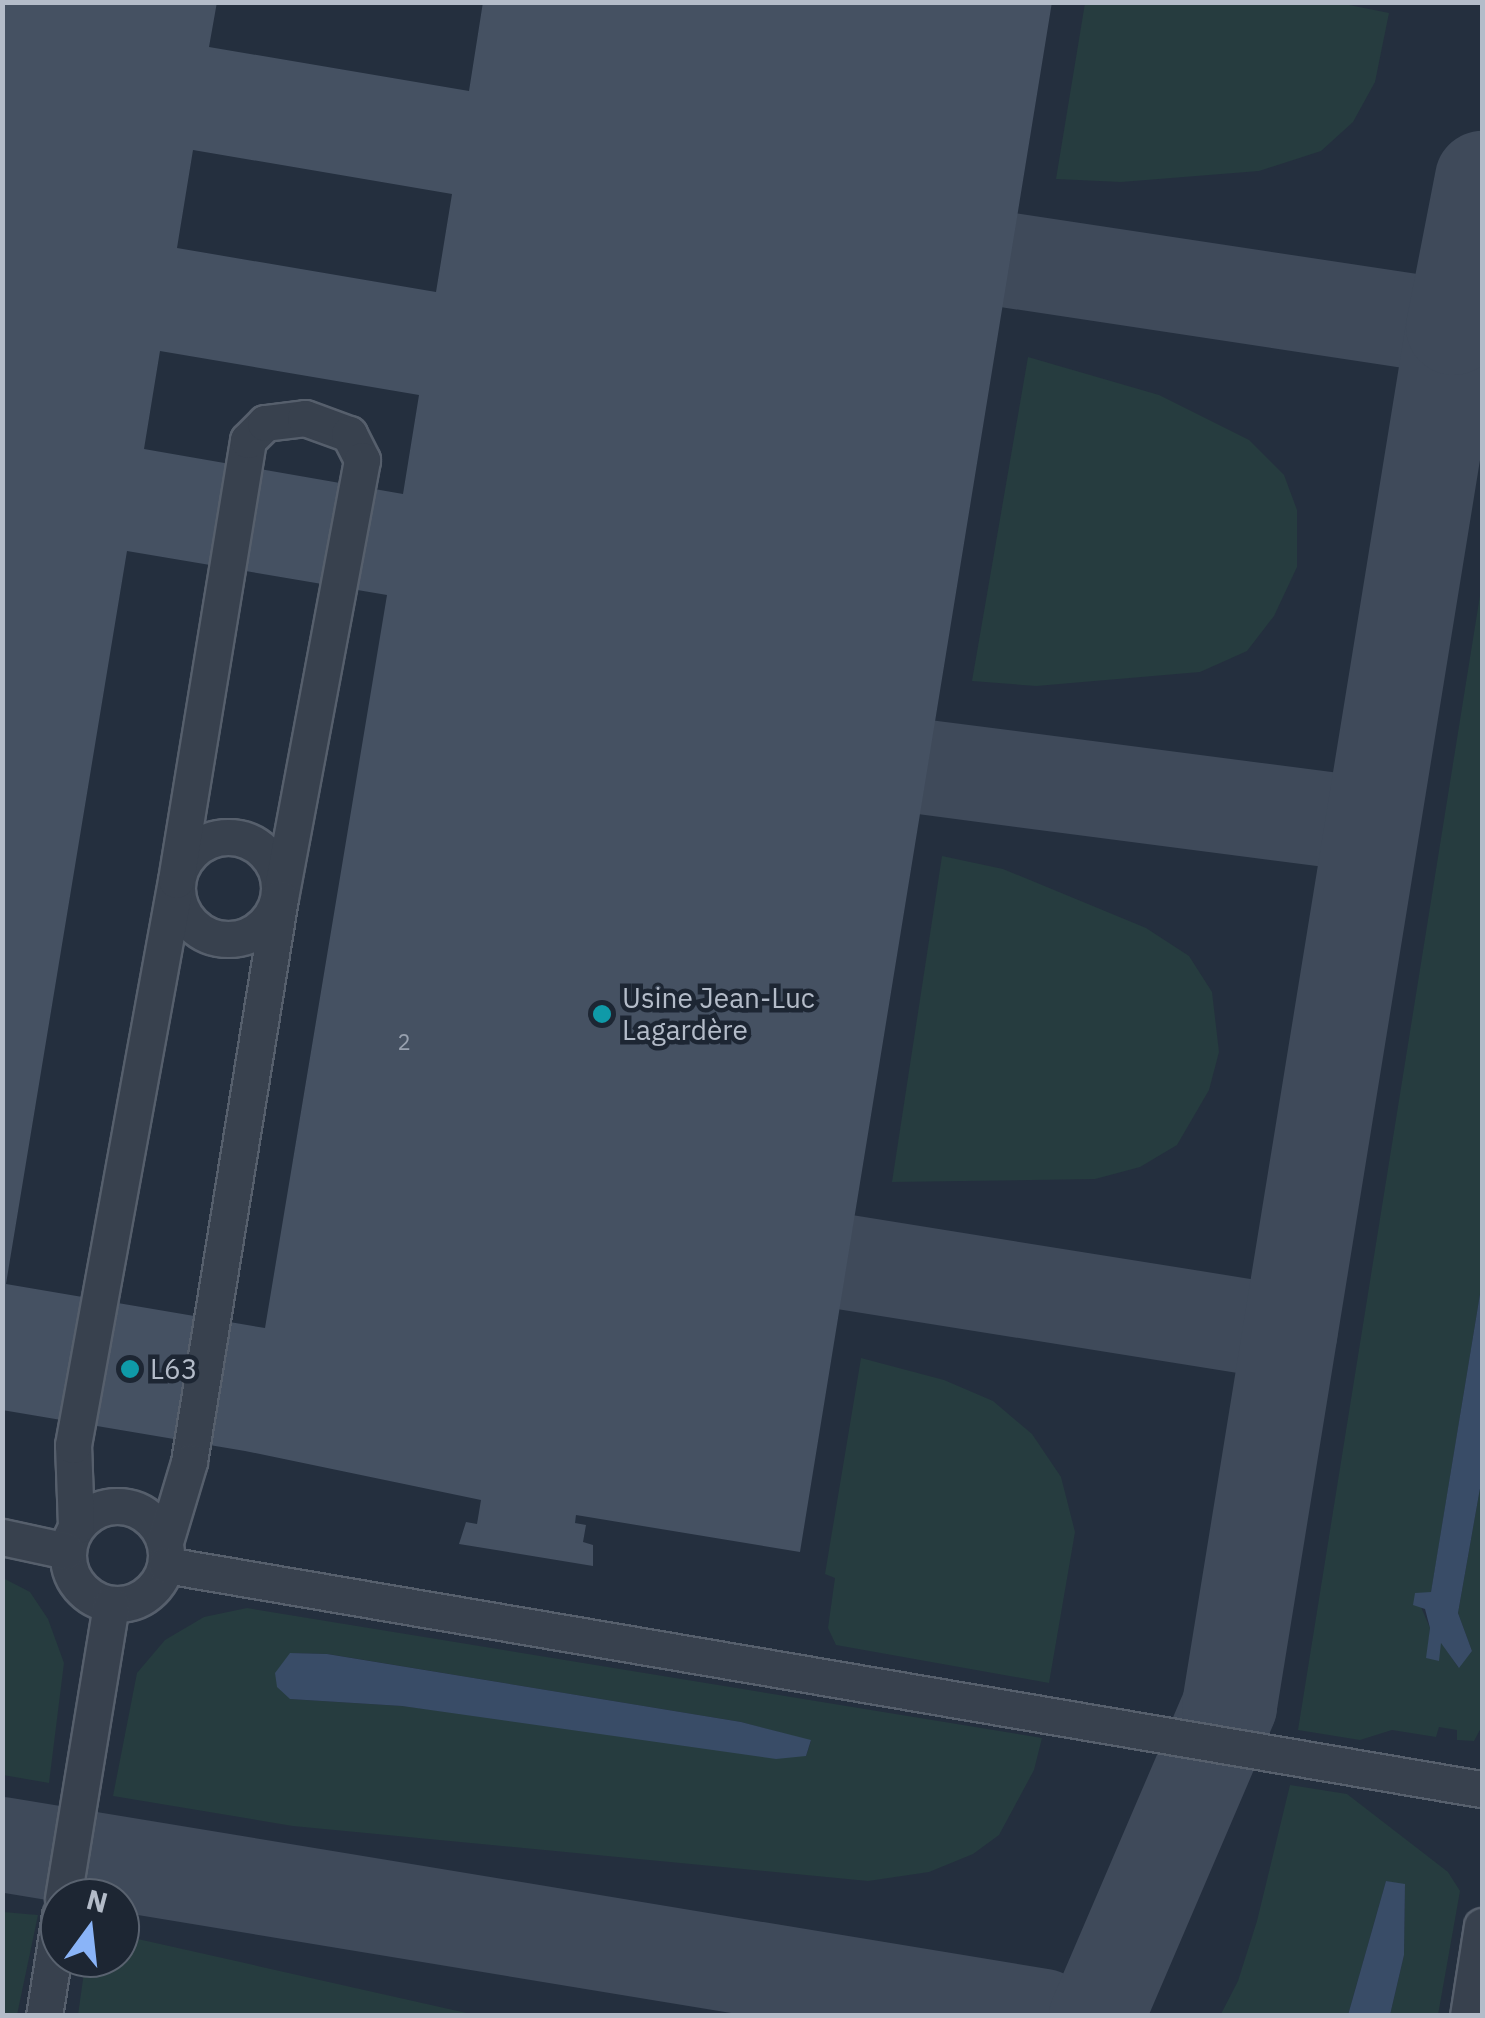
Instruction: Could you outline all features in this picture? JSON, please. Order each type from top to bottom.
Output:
[{"type":"lane","points":[[305,418],[349,434],[362,460],[280,898],[221,1288],[189,1462],[155,1588],[135,1602],[111,1604],[89,1596],[76,1582],[71,1538],[73,1445],[176,880],[248,440],[264,422],[305,418]]},
{"type":"lane","points":[[234,836],[258,845],[274,862],[280,898],[268,923],[250,936],[220,940],[196,930],[180,909],[176,880],[192,850],[212,838],[234,836]]},
{"type":"lane","points":[[71,1538],[91,1512],[128,1506],[153,1520],[165,1553]]},
{"type":"lane","points":[[2,1537],[71,1538]]},
{"type":"lane","points":[[165,1553],[1482,1792]]},
{"type":"lane","points":[[66,1878],[111,1604]]},
{"type":"lane","points":[[1468,2016],[1482,1926]]},
{"type":"lane","points":[[44,2016],[50,1978]]},
{"type":"green space","points":[[1334,2],[1389,13],[1375,82],[1353,122],[1321,151],[1259,171],[1121,182],[1056,179],[1085,3]]},
{"type":"green space","points":[[1028,357],[1159,395],[1249,440],[1284,475],[1297,510],[1297,567],[1274,616],[1247,651],[1200,672],[1036,686],[972,681]]},
{"type":"green space","points":[[1482,583],[1482,1282],[1431,1593],[1415,1593],[1430,1628],[1427,1658],[1441,1642],[1458,1667],[1472,1651],[1458,1613],[1482,1477],[1482,1726],[1474,1741],[1457,1740],[1457,1730],[1439,1727],[1436,1737],[1392,1730],[1360,1740],[1298,1730]]},
{"type":"green space","points":[[942,856],[1003,869],[1146,928],[1189,956],[1212,992],[1219,1052],[1209,1090],[1177,1145],[1140,1167],[1095,1179],[892,1182]]},
{"type":"green space","points":[[861,1358],[944,1380],[993,1401],[1032,1434],[1061,1477],[1075,1532],[1049,1683],[836,1645],[828,1628],[835,1578],[825,1574]]},
{"type":"green space","points":[[3,1578],[30,1592],[48,1619],[64,1663],[49,1783],[3,1775]]},
{"type":"green space","points":[[247,1608],[1042,1738],[1034,1770],[999,1835],[973,1854],[929,1872],[868,1881],[293,1826],[113,1796],[137,1673],[165,1640],[204,1617]],"holes":[[[290,1653],[328,1654],[741,1722],[811,1741],[806,1756],[402,1706],[290,1699]]]},
{"type":"green space","points":[[1290,1785],[1347,1794],[1448,1872],[1460,1891],[1438,2015],[1390,2015],[1404,1955],[1405,1885],[1386,1881],[1348,2015],[1220,2016],[1238,1981],[1257,1921]]},
{"type":"green space","points":[[3,1912],[38,1915],[17,2015],[3,2015]]},
{"type":"green space","points":[[140,1940],[479,2015],[78,2015],[83,1978],[140,1978]]},
{"type":"water","points":[[1482,1282],[1482,1477],[1458,1613],[1472,1651],[1459,1668],[1441,1643],[1439,1661],[1426,1658],[1430,1628],[1425,1609],[1413,1605],[1415,1593],[1431,1592]]},
{"type":"water","points":[[290,1653],[327,1654],[741,1722],[811,1740],[806,1756],[776,1759],[402,1706],[290,1699],[277,1687],[275,1673]]},
{"type":"water","points":[[1386,1881],[1405,1884],[1404,1955],[1390,2015],[1348,2015]]},
{"type":"building","name":"Usine Jean-Luc Lagardère","points":[[2,2],[217,2],[209,47],[469,91],[483,2],[1052,2],[800,1552],[576,1515],[575,1523],[586,1525],[583,1542],[593,1545],[593,1566],[459,1544],[466,1522],[477,1524],[481,1500],[245,1451],[2,1410]],"holes":[[[193,150],[452,194],[436,292],[177,248]],[[160,351],[419,395],[403,494],[144,449]],[[127,551],[387,595],[265,1328],[6,1284]]]},
{"type":"taxiway","points":[[1096,2016],[1229,1705],[1453,327],[1482,178]]},
{"type":"taxiway","points":[[1010,260],[1453,327]]},
{"type":"taxiway","points":[[927,767],[1371,825]]},
{"type":"taxiway","points":[[847,1262],[1289,1333]]},
{"type":"taxiway","points":[[2,1844],[1043,2016]]},
{"type":"place","name":"Usine Jean-Luc Lagardère","points":[[602,1014]]},
{"type":"place","name":"L63","points":[[130,1369]]}]
